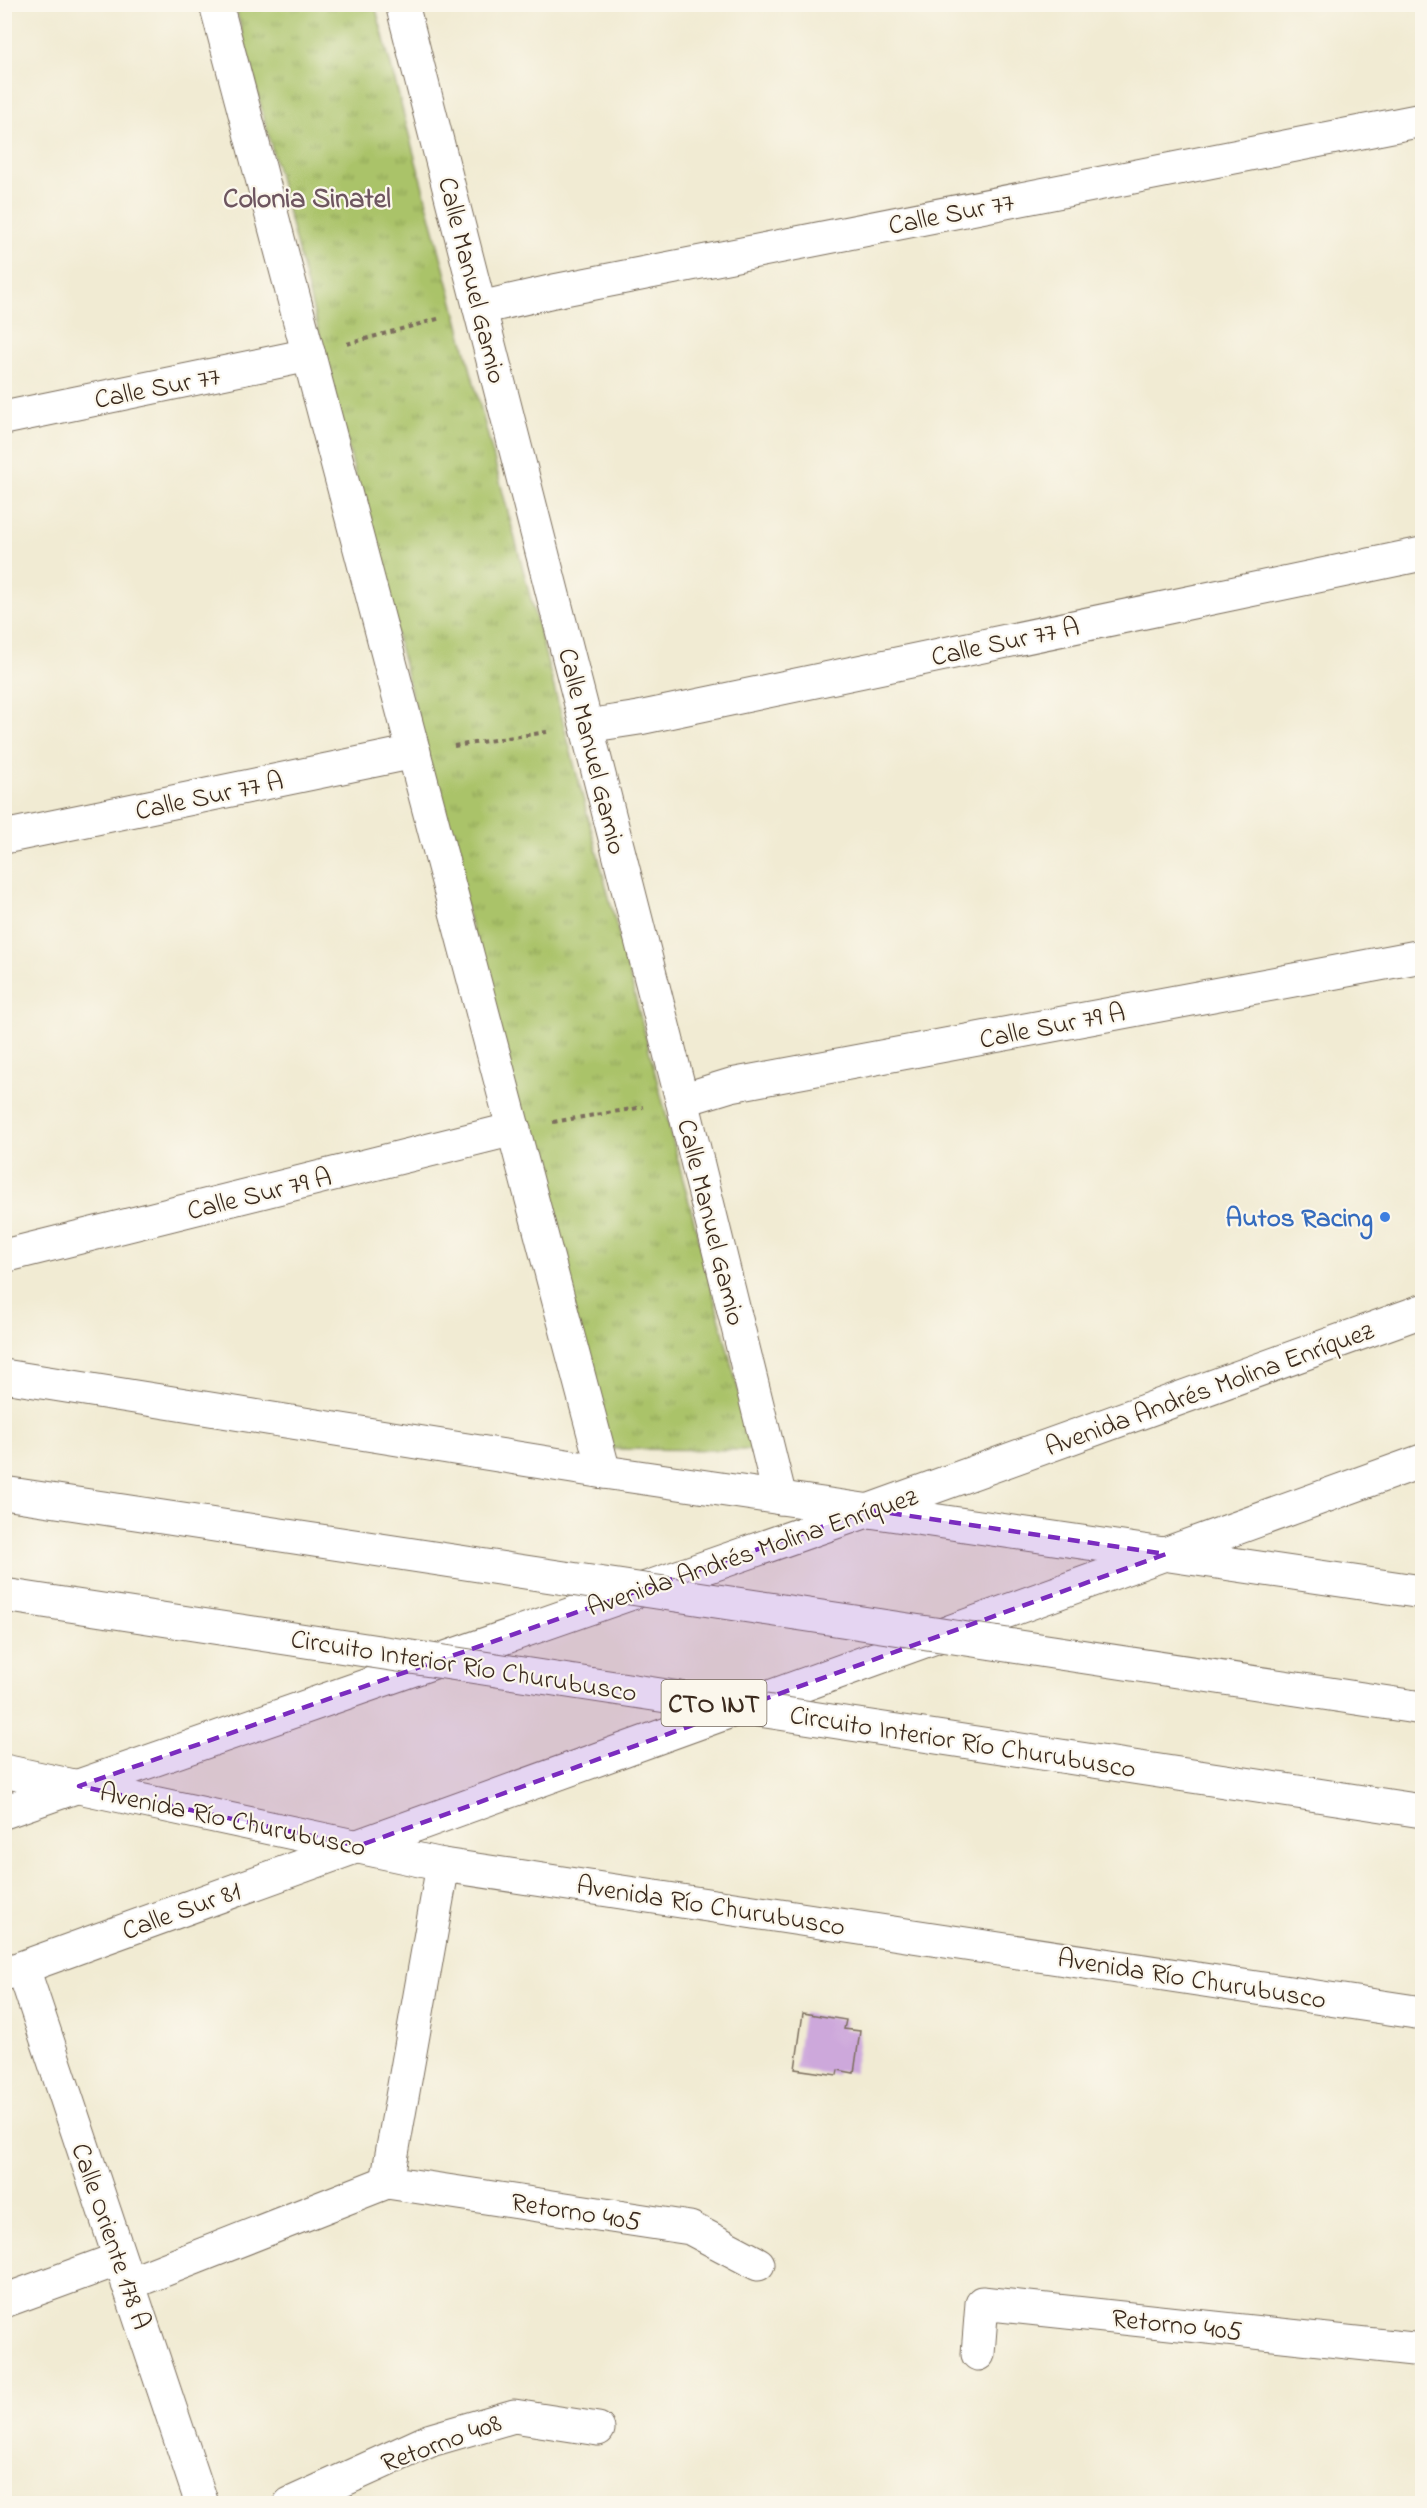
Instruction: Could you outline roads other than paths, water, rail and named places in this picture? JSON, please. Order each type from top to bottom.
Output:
[{"type":"main road","points":[[216,4],[604,1472]]},
{"type":"main road","name":"Calle Manuel Gamio","points":[[402,4],[682,1100],[780,1498]]},
{"type":"main road","name":"Calle Sur 77","points":[[480,308],[554,291],[1422,120]]},
{"type":"main road","name":"Calle Sur 77","points":[[4,418],[309,355]]},
{"type":"main road","name":"Calle Sur 77 A","points":[[587,726],[639,718],[1422,554]]},
{"type":"main road","name":"Calle Sur 77 A","points":[[4,837],[414,752]]},
{"type":"main road","name":"Calle Sur 79 A","points":[[682,1100],[730,1085],[1422,956]]},
{"type":"main road","name":"Calle Sur 79 A","points":[[4,1256],[514,1129]]},
{"type":"main road","name":"Avenida Andrés Molina Enríquez","points":[[79,1786],[870,1510],[1422,1311]]},
{"type":"main road","points":[[4,1376],[604,1472],[1422,1592]]},
{"type":"main road","points":[[358,1846],[1422,1461]]},
{"type":"main road","points":[[4,1493],[1422,1708]]},
{"type":"main road","name":"Circuito Interior Río Churubusco","points":[[4,1595],[1422,1811]]},
{"type":"main road","name":"Avenida Río Churubusco","points":[[4,1771],[443,1865],[1422,2013]]},
{"type":"main road","points":[[4,1812],[79,1786]]},
{"type":"main road","name":"Calle Sur 81","points":[[14,1971],[358,1846]]},
{"type":"main road","points":[[4,2301],[124,2272],[387,2182],[443,1865]]},
{"type":"main road","name":"Calle Oriente 178 A","points":[[14,1971],[124,2272],[202,2504]]},
{"type":"main road","name":"Retorno 405","points":[[387,2182],[690,2228],[758,2264]]},
{"type":"main road","name":"Retorno 405","points":[[978,2354],[982,2303],[1422,2350]]},
{"type":"main road","name":"Retorno 408","points":[[290,2504],[431,2440],[514,2416],[598,2429]]},
{"type":"place","name":"Autos Racing","points":[[1385,1217]]},
{"type":"district","name":"Colonia Sinatel","points":[[307,197]]}]
